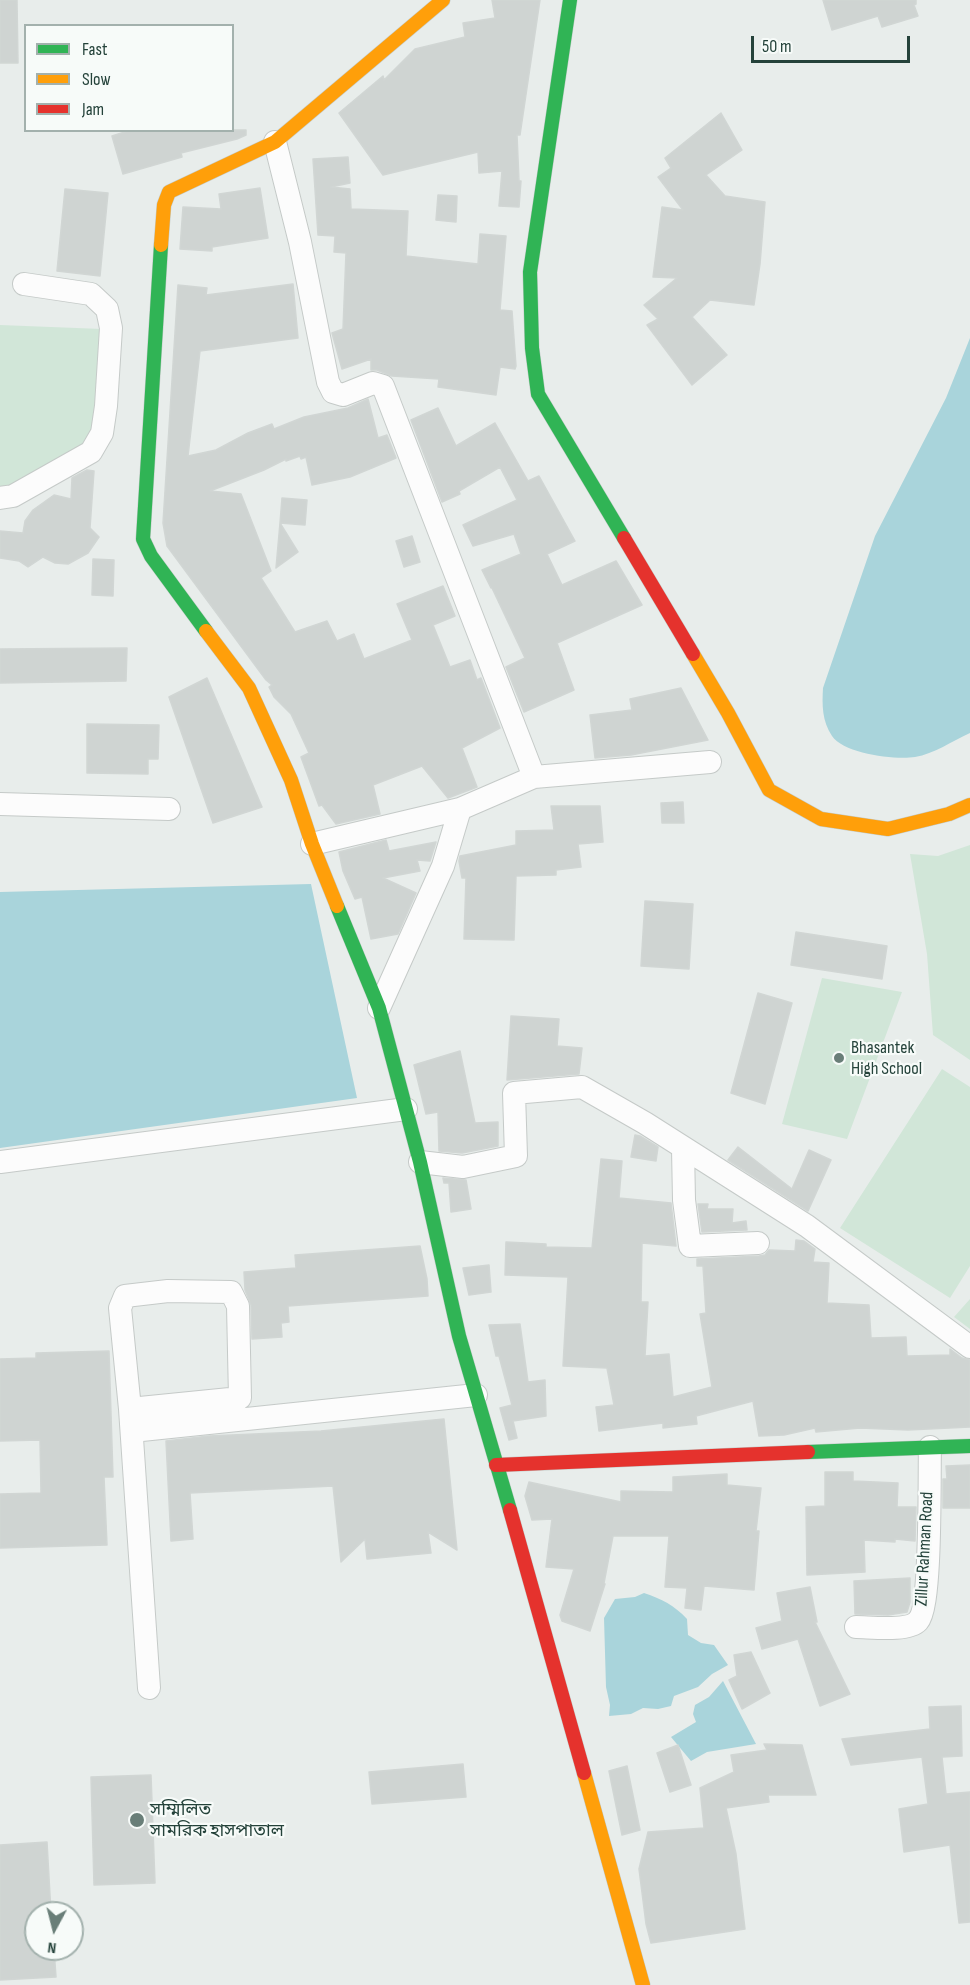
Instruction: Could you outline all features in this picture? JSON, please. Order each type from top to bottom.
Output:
[{"type":"street","points":[[443,0],[275,142],[169,192],[164,205],[143,538],[151,556],[249,688],[291,780],[312,844],[379,1008],[420,1162],[459,1336],[548,1641],[644,1985]]},
{"type":"street","points":[[570,0],[530,273],[532,348],[538,394],[728,712],[769,790],[821,819],[888,830],[948,814],[970,805]]},
{"type":"street","points":[[275,142],[300,242],[328,382],[333,392],[343,395],[373,382],[383,386],[534,777]]},
{"type":"street","points":[[0,498],[14,496],[91,452],[102,433],[106,406],[111,328],[107,309],[92,294],[24,284]]},
{"type":"street","points":[[312,844],[459,809],[534,777],[710,762]]},
{"type":"street","points":[[0,804],[169,809]]},
{"type":"street","points":[[379,1008],[443,866],[459,809]]},
{"type":"street","points":[[420,1162],[463,1167],[516,1156],[514,1093],[582,1087],[807,1226],[970,1347]]},
{"type":"street","points":[[0,1162],[406,1109]]},
{"type":"street","points":[[683,1149],[684,1200],[690,1246],[758,1243]]},
{"type":"street","points":[[131,1420],[240,1398],[238,1306],[231,1292],[168,1291],[125,1296],[120,1308],[131,1420],[149,1688]]},
{"type":"street","points":[[131,1420],[476,1395]]},
{"type":"street","points":[[496,1465],[970,1446]]},
{"type":"street","name":"Zillur Rahman Road","points":[[856,1628],[908,1628],[918,1622],[924,1611],[928,1556],[930,1447]]},
{"type":"green space","points":[[0,325],[102,329],[101,432],[9,496],[0,493]]},
{"type":"green space","points":[[970,845],[970,1060],[933,1035],[927,954],[910,854],[938,856]]},
{"type":"green space","name":"Bhasantek High School","points":[[822,978],[902,992],[847,1139],[782,1124]]},
{"type":"green space","points":[[942,1069],[970,1087],[970,1266],[950,1298],[840,1228]]},
{"type":"green space","points":[[970,1299],[970,1329],[954,1317]]},
{"type":"water","points":[[970,338],[970,733],[936,750],[915,757],[895,758],[858,751],[838,742],[832,736],[823,713],[823,688],[875,536],[946,398]]},
{"type":"water","points":[[311,884],[357,1098],[0,1148],[0,892]]},
{"type":"water","points":[[644,1593],[662,1600],[677,1610],[687,1619],[688,1635],[701,1643],[714,1645],[728,1665],[712,1674],[698,1687],[674,1696],[671,1706],[658,1709],[643,1708],[631,1714],[609,1716],[604,1618],[615,1599],[635,1597]]},
{"type":"water","points":[[723,1681],[756,1744],[707,1752],[691,1761],[671,1737],[696,1722],[693,1714],[695,1705],[709,1697]]},
{"type":"building","points":[[0,0],[17,0],[18,63],[0,63]]},
{"type":"building","points":[[492,0],[540,0],[520,135],[517,135],[519,181],[521,181],[519,207],[499,206],[502,171],[479,173],[478,152],[383,175],[339,113],[383,76],[384,80],[415,49],[465,37],[463,23],[495,18]]},
{"type":"building","points":[[823,0],[916,0],[914,5],[918,16],[882,27],[878,16],[832,30]]},
{"type":"building","points":[[721,113],[742,150],[706,175],[725,196],[765,202],[760,264],[754,305],[710,300],[692,317],[727,355],[692,385],[647,325],[658,319],[644,305],[677,278],[653,277],[662,207],[683,210],[658,177],[671,168],[665,158]]},
{"type":"building","points":[[234,130],[246,130],[246,135],[237,139],[181,153],[182,157],[123,174],[112,136],[125,132],[234,132]]},
{"type":"building","points":[[348,157],[350,183],[331,187],[350,189],[351,209],[408,211],[406,256],[478,264],[480,234],[506,236],[500,310],[512,311],[516,366],[515,369],[500,367],[496,395],[438,387],[439,379],[392,376],[371,370],[371,359],[342,369],[332,333],[343,329],[346,253],[334,252],[335,236],[318,235],[313,159]]},
{"type":"building","points":[[260,188],[268,238],[212,247],[212,251],[180,249],[183,207],[221,209],[219,194]]},
{"type":"building","points":[[65,189],[108,193],[100,276],[57,271]]},
{"type":"building","points":[[438,195],[457,196],[456,222],[436,220]]},
{"type":"building","points":[[293,284],[298,338],[200,351],[188,456],[216,450],[248,433],[272,424],[274,429],[304,417],[348,408],[368,399],[378,438],[387,435],[396,458],[350,477],[312,485],[306,457],[301,459],[300,456],[286,461],[286,459],[210,491],[241,494],[271,571],[261,578],[295,632],[327,621],[337,641],[354,634],[364,659],[412,640],[397,604],[443,586],[455,616],[433,625],[450,667],[470,660],[477,680],[481,678],[500,728],[462,748],[477,787],[448,798],[422,766],[373,785],[380,814],[336,824],[322,805],[319,806],[301,757],[309,753],[291,714],[274,697],[269,687],[272,685],[167,546],[163,523],[178,285],[207,288],[206,295]]},
{"type":"building","points":[[438,408],[456,446],[495,423],[528,481],[539,476],[575,541],[547,554],[562,585],[616,561],[642,605],[557,643],[574,690],[524,712],[506,667],[525,658],[482,570],[521,554],[514,534],[473,546],[463,525],[517,500],[500,467],[459,491],[460,494],[442,502],[411,420]]},
{"type":"building","points":[[87,470],[94,471],[90,528],[99,537],[88,553],[68,564],[55,563],[43,557],[28,567],[19,561],[0,558],[0,531],[23,533],[25,521],[33,510],[54,495],[71,499],[72,478]]},
{"type":"building","points":[[282,498],[307,500],[305,525],[280,523]]},
{"type":"building","points":[[280,523],[298,552],[276,568]]},
{"type":"building","points":[[412,536],[420,562],[404,567],[396,541]]},
{"type":"building","points":[[93,559],[114,560],[113,596],[92,595]]},
{"type":"building","points":[[127,648],[126,681],[0,683],[0,649]]},
{"type":"building","points":[[207,678],[262,807],[213,823],[169,697]]},
{"type":"building","points":[[681,688],[708,740],[631,755],[595,758],[590,715],[632,710],[630,699]]},
{"type":"building","points":[[87,724],[159,725],[158,759],[148,759],[148,774],[87,773]]},
{"type":"building","points":[[683,802],[684,823],[662,823],[661,803]]},
{"type":"building","points":[[551,806],[600,806],[603,842],[578,844],[581,867],[556,870],[556,875],[516,876],[514,940],[464,939],[466,878],[462,878],[460,856],[516,845],[516,831],[554,830]]},
{"type":"building","points":[[386,840],[389,851],[436,842],[430,861],[417,860],[420,871],[383,878],[416,893],[398,934],[371,939],[362,897],[355,899],[343,871],[339,852]]},
{"type":"building","points":[[645,901],[693,904],[689,969],[641,966]]},
{"type":"building","points":[[796,932],[887,946],[882,979],[791,965]]},
{"type":"building","points":[[758,993],[792,1003],[765,1104],[731,1093]]},
{"type":"building","points":[[511,1016],[559,1019],[557,1046],[582,1048],[579,1074],[507,1080]]},
{"type":"building","points":[[460,1051],[475,1123],[498,1122],[498,1146],[462,1153],[439,1151],[438,1112],[426,1114],[414,1065]]},
{"type":"building","points":[[635,1135],[658,1147],[656,1161],[631,1157]]},
{"type":"building","points":[[738,1147],[792,1189],[809,1150],[831,1160],[808,1211],[728,1160]]},
{"type":"building","points":[[601,1159],[622,1161],[619,1198],[671,1203],[676,1246],[642,1243],[641,1302],[648,1302],[645,1356],[669,1354],[673,1397],[712,1387],[700,1314],[706,1313],[703,1266],[697,1266],[697,1259],[759,1256],[765,1255],[769,1250],[795,1251],[796,1240],[804,1241],[815,1249],[813,1262],[829,1263],[827,1303],[869,1305],[871,1338],[906,1337],[907,1356],[950,1355],[950,1349],[962,1358],[970,1360],[970,1427],[908,1430],[860,1428],[816,1432],[815,1428],[784,1435],[759,1436],[753,1401],[696,1416],[697,1424],[663,1428],[663,1423],[599,1431],[596,1407],[614,1405],[607,1368],[563,1366],[568,1277],[505,1275],[506,1242],[546,1244],[546,1247],[592,1248]]},
{"type":"building","points":[[443,1178],[466,1180],[471,1209],[451,1212],[449,1183],[444,1183]]},
{"type":"building","points":[[698,1204],[708,1204],[707,1209],[733,1209],[732,1223],[746,1221],[747,1230],[702,1232]]},
{"type":"building","points":[[420,1246],[428,1296],[288,1306],[289,1322],[281,1323],[282,1337],[252,1339],[251,1305],[245,1290],[244,1272],[296,1268],[295,1255]]},
{"type":"building","points":[[489,1265],[491,1292],[469,1295],[463,1268]]},
{"type":"building","points":[[520,1324],[528,1382],[545,1380],[546,1416],[513,1421],[517,1438],[509,1440],[500,1408],[512,1405],[499,1356],[496,1356],[489,1325]]},
{"type":"building","points":[[109,1351],[113,1477],[104,1477],[107,1545],[0,1548],[0,1494],[41,1493],[40,1440],[0,1441],[0,1359],[36,1358],[36,1353]]},
{"type":"building","points":[[444,1419],[457,1550],[428,1532],[431,1553],[367,1559],[365,1539],[341,1562],[333,1486],[190,1493],[193,1539],[171,1541],[166,1441],[209,1436],[321,1431]]},
{"type":"building","points":[[970,1465],[970,1508],[943,1508],[943,1479],[947,1479],[946,1466]]},
{"type":"building","points":[[825,1472],[853,1472],[853,1481],[898,1483],[897,1507],[916,1507],[915,1541],[864,1540],[865,1572],[807,1575],[806,1507],[825,1506]]},
{"type":"building","points":[[727,1474],[727,1485],[761,1488],[756,1531],[759,1531],[754,1590],[704,1586],[701,1610],[685,1608],[687,1588],[665,1587],[669,1536],[613,1536],[605,1584],[590,1631],[562,1621],[560,1615],[574,1569],[546,1567],[552,1519],[532,1520],[525,1496],[529,1482],[621,1502],[621,1491],[673,1492],[673,1477]]},
{"type":"building","points":[[910,1578],[910,1602],[907,1612],[888,1615],[855,1614],[854,1581]]},
{"type":"building","points":[[810,1587],[817,1622],[815,1622],[850,1694],[820,1706],[798,1639],[762,1649],[756,1628],[782,1621],[777,1593]]},
{"type":"building","points":[[751,1652],[770,1693],[742,1709],[729,1680],[737,1676],[734,1655]]},
{"type":"building","points":[[961,1706],[962,1756],[942,1757],[946,1794],[970,1792],[970,1922],[959,1923],[950,1845],[904,1852],[899,1809],[928,1804],[922,1757],[851,1765],[842,1739],[930,1729],[929,1707]]},
{"type":"building","points":[[764,1744],[802,1745],[816,1795],[768,1795],[769,1802],[726,1808],[736,1854],[745,1929],[651,1943],[646,1924],[639,1869],[648,1832],[704,1828],[700,1788],[734,1772],[731,1755],[767,1750]]},
{"type":"building","points":[[678,1745],[691,1785],[670,1792],[657,1753]]},
{"type":"building","points":[[463,1764],[466,1797],[372,1804],[369,1772]]},
{"type":"building","points":[[627,1766],[640,1830],[622,1835],[609,1771]]},
{"type":"building","points":[[151,1775],[155,1883],[94,1885],[91,1777]]},
{"type":"building","points":[[47,1842],[50,1901],[24,1901],[24,1961],[55,1961],[56,1977],[0,1980],[0,1845]]},
{"type":"traffic: fast","points":[[570,0],[530,272],[532,348],[538,394],[624,538]]},
{"type":"traffic: fast","points":[[161,245],[143,539],[151,556],[206,631]]},
{"type":"traffic: fast","points":[[337,906],[379,1008],[420,1162],[459,1336],[510,1510]]},
{"type":"traffic: fast","points":[[808,1452],[970,1446]]},
{"type":"traffic: slow","points":[[161,245],[164,205],[169,192],[275,142],[443,0]]},
{"type":"traffic: slow","points":[[206,631],[249,688],[291,780],[312,844],[337,906]]},
{"type":"traffic: slow","points":[[693,654],[769,790],[821,819],[888,829],[949,814],[970,805]]},
{"type":"traffic: slow","points":[[584,1773],[643,1985]]},
{"type":"traffic: jam","points":[[624,538],[693,654]]},
{"type":"traffic: jam","points":[[496,1465],[808,1452]]},
{"type":"traffic: jam","points":[[510,1510],[584,1773]]},
{"type":"place","name":"Bhasantek High School","points":[[839,1058]]},
{"type":"place","name":"সম্মিলিত সামরিক হাসপাতাল","points":[[137,1820]]}]
